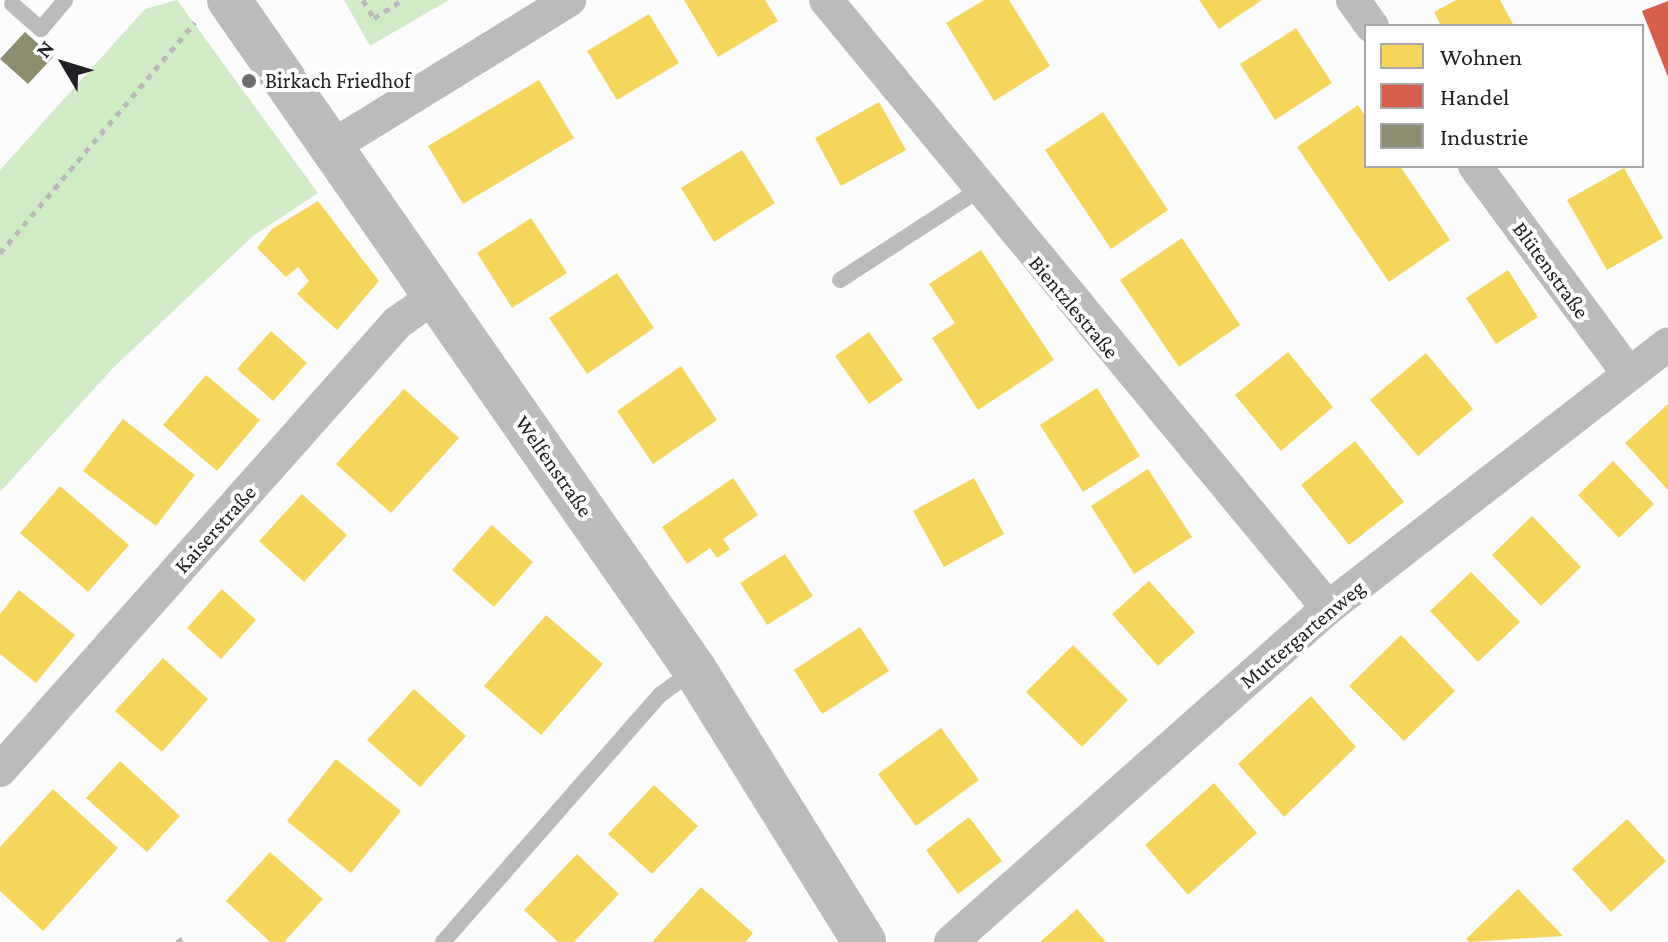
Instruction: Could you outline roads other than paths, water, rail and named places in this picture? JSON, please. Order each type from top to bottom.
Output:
[{"type":"street","points":[[331,147],[569,0]]},
{"type":"street","name":"Bientzlestraße","points":[[826,0],[977,191],[1328,608]]},
{"type":"street","points":[[1353,0],[1371,24]]},
{"type":"street","name":"Welfenstraße","points":[[216,6],[331,147],[436,295],[695,670],[864,942]]},
{"type":"street","name":"Blütenstraße","points":[[1476,168],[1628,373]]},
{"type":"street","name":"Kaiserstraße","points":[[0,770],[397,323],[436,295]]},
{"type":"street","name":"Muttergartenweg","points":[[951,942],[1328,608],[1668,344]]},
{"type":"lane","points":[[12,4],[41,29],[65,0]]},
{"type":"lane","points":[[840,280],[977,191]]},
{"type":"lane","points":[[443,942],[660,695],[695,670]]},
{"type":"place","name":"Birkach Friedhof","points":[[249,81]]}]
